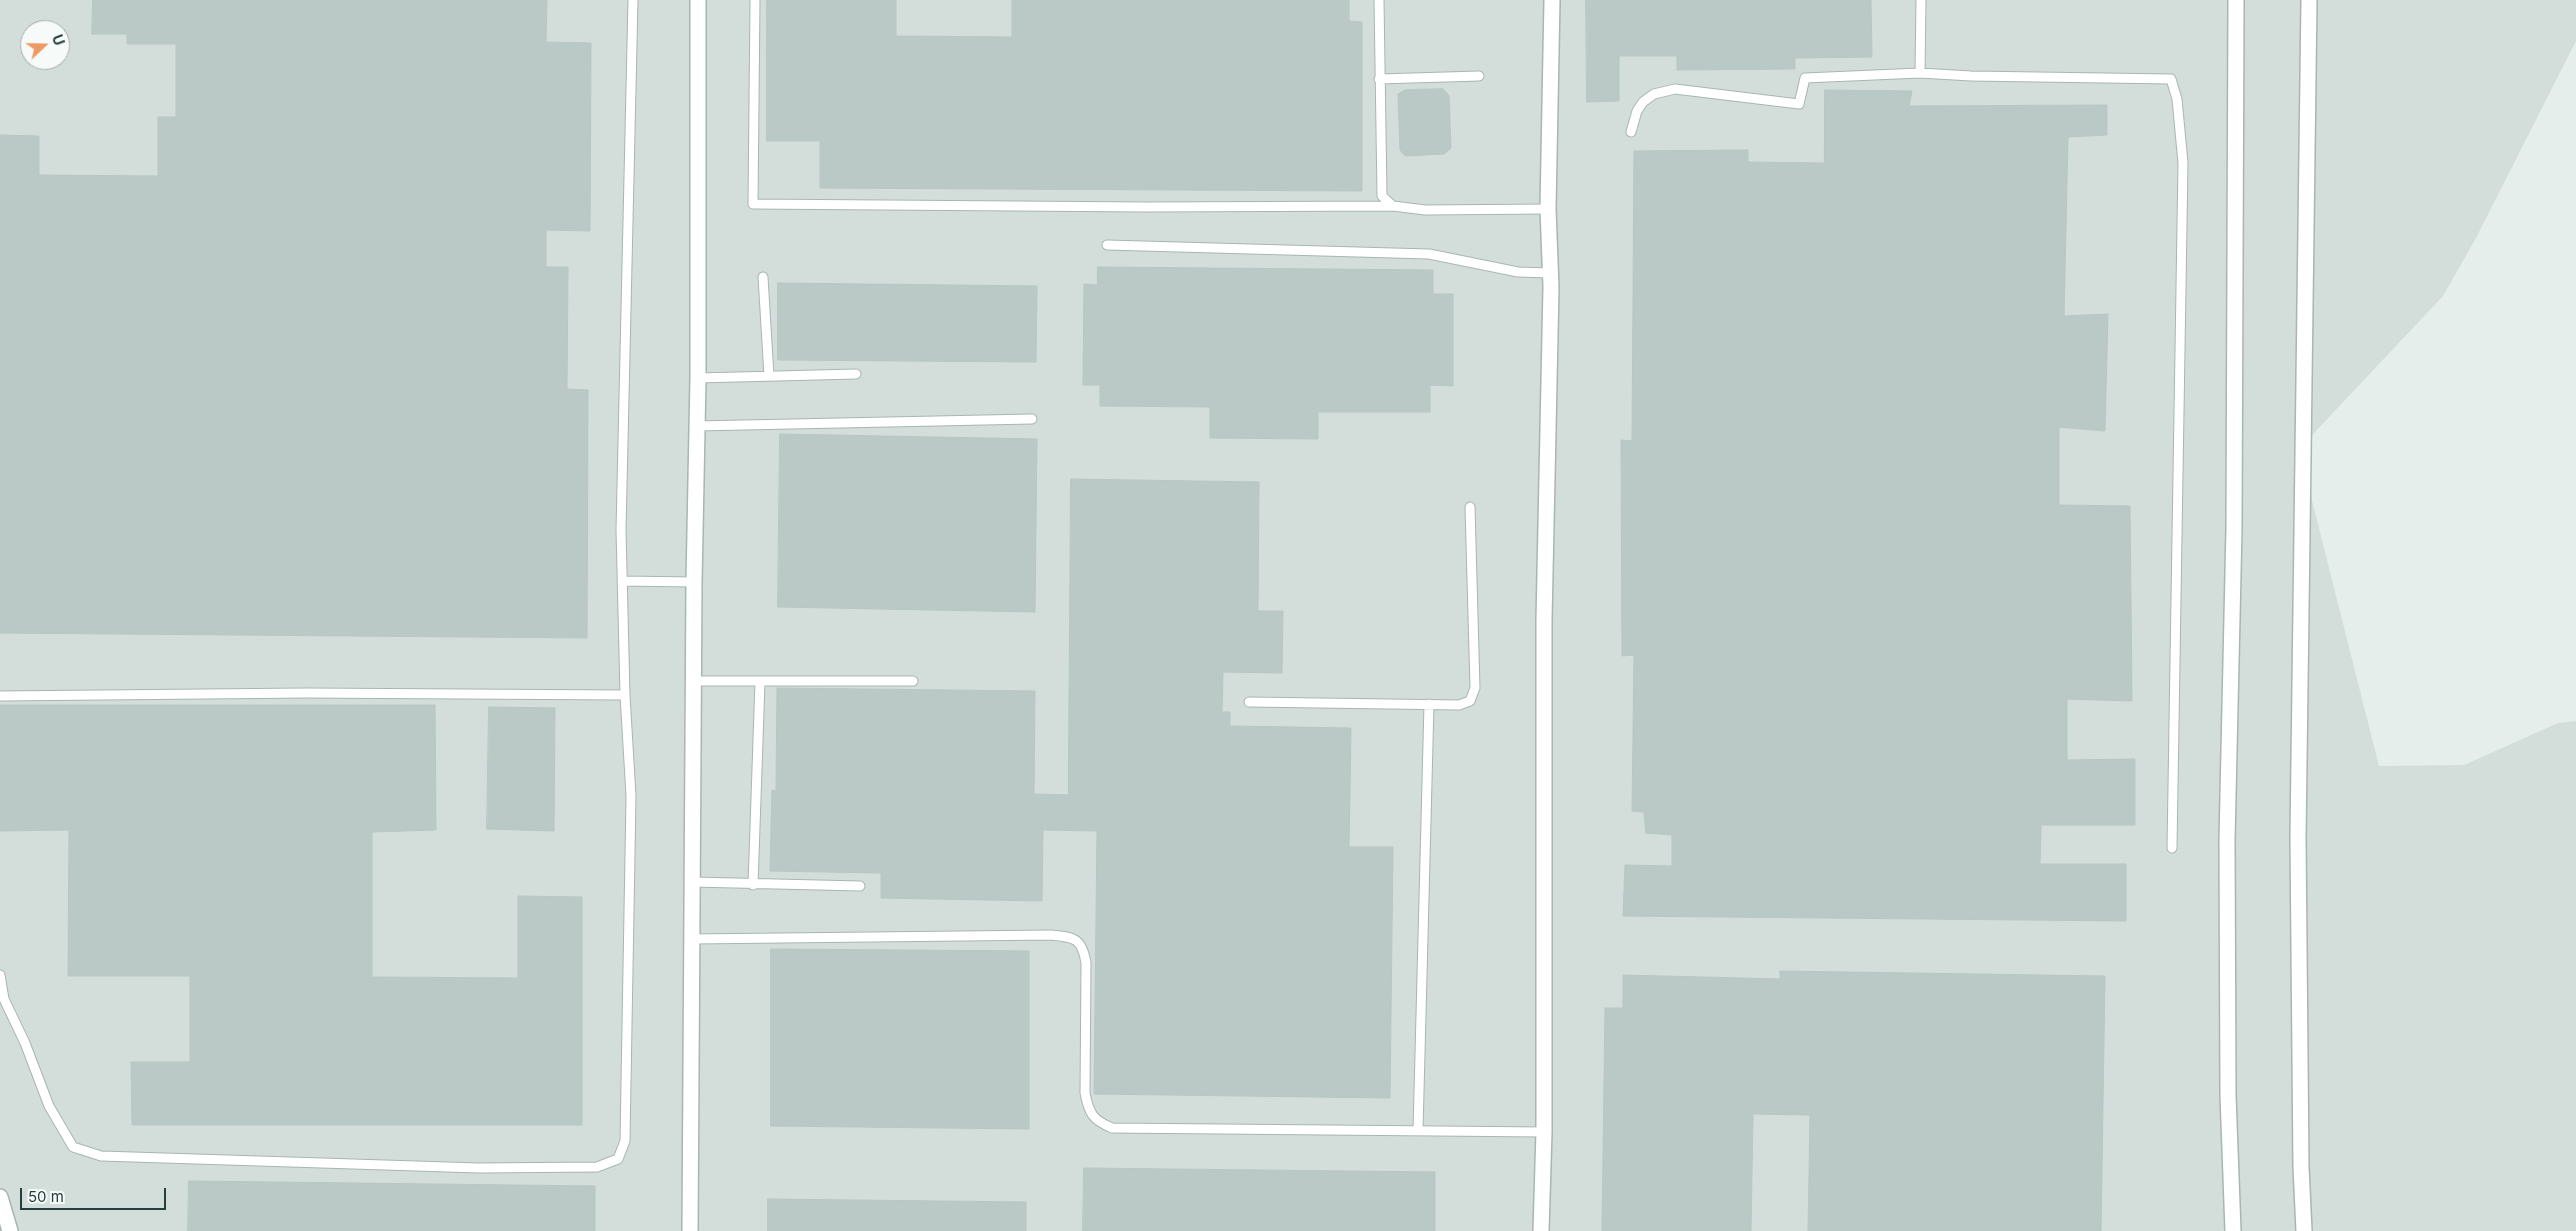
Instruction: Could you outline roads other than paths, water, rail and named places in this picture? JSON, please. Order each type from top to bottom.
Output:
[{"type":"street","points":[[690,1231],[694,582],[698,378],[698,0]]},
{"type":"street","points":[[1541,1231],[1544,1132],[1544,620],[1550,273],[1548,209],[1552,0]]},
{"type":"street","points":[[2233,1231],[2228,1094],[2227,840],[2234,528],[2236,0]]},
{"type":"street","points":[[2304,1231],[2301,1167],[2298,837],[2310,0]]},
{"type":"street","points":[[0,1197],[10,1231]]},
{"type":"lane","points":[[0,975],[4,999],[25,1043],[49,1106],[73,1147],[101,1156],[479,1168],[597,1167],[618,1159],[625,1141],[631,796],[625,695],[622,581],[633,0]]},
{"type":"lane","points":[[755,0],[753,204],[1146,207],[1393,206],[1425,210],[1548,209]]},
{"type":"lane","points":[[1379,0],[1382,196],[1393,206]]},
{"type":"lane","points":[[1920,73],[1922,0]]},
{"type":"lane","points":[[1631,132],[1637,111],[1643,102],[1654,94],[1675,88],[1799,104],[1805,78],[1920,73],[1971,76],[2170,80],[2175,93],[2183,163],[2172,848]]},
{"type":"lane","points":[[1379,78],[1479,76]]},
{"type":"lane","points":[[1107,245],[1429,254],[1518,272],[1550,273]]},
{"type":"lane","points":[[763,277],[769,376]]},
{"type":"lane","points":[[698,378],[856,374]]},
{"type":"lane","points":[[696,426],[1032,419]]},
{"type":"lane","points":[[1249,702],[1459,706],[1470,701],[1475,688],[1470,507]]},
{"type":"lane","points":[[622,581],[694,582]]},
{"type":"lane","points":[[694,681],[913,681]]},
{"type":"lane","points":[[753,885],[760,682]]},
{"type":"lane","points":[[0,696],[306,693],[625,695]]},
{"type":"lane","points":[[1418,1131],[1429,704]]},
{"type":"lane","points":[[693,882],[753,885],[860,886]]},
{"type":"lane","points":[[692,939],[1068,937],[1079,942],[1084,949],[1086,963],[1085,1093],[1088,1107],[1097,1121],[1112,1128],[1544,1132]]}]
